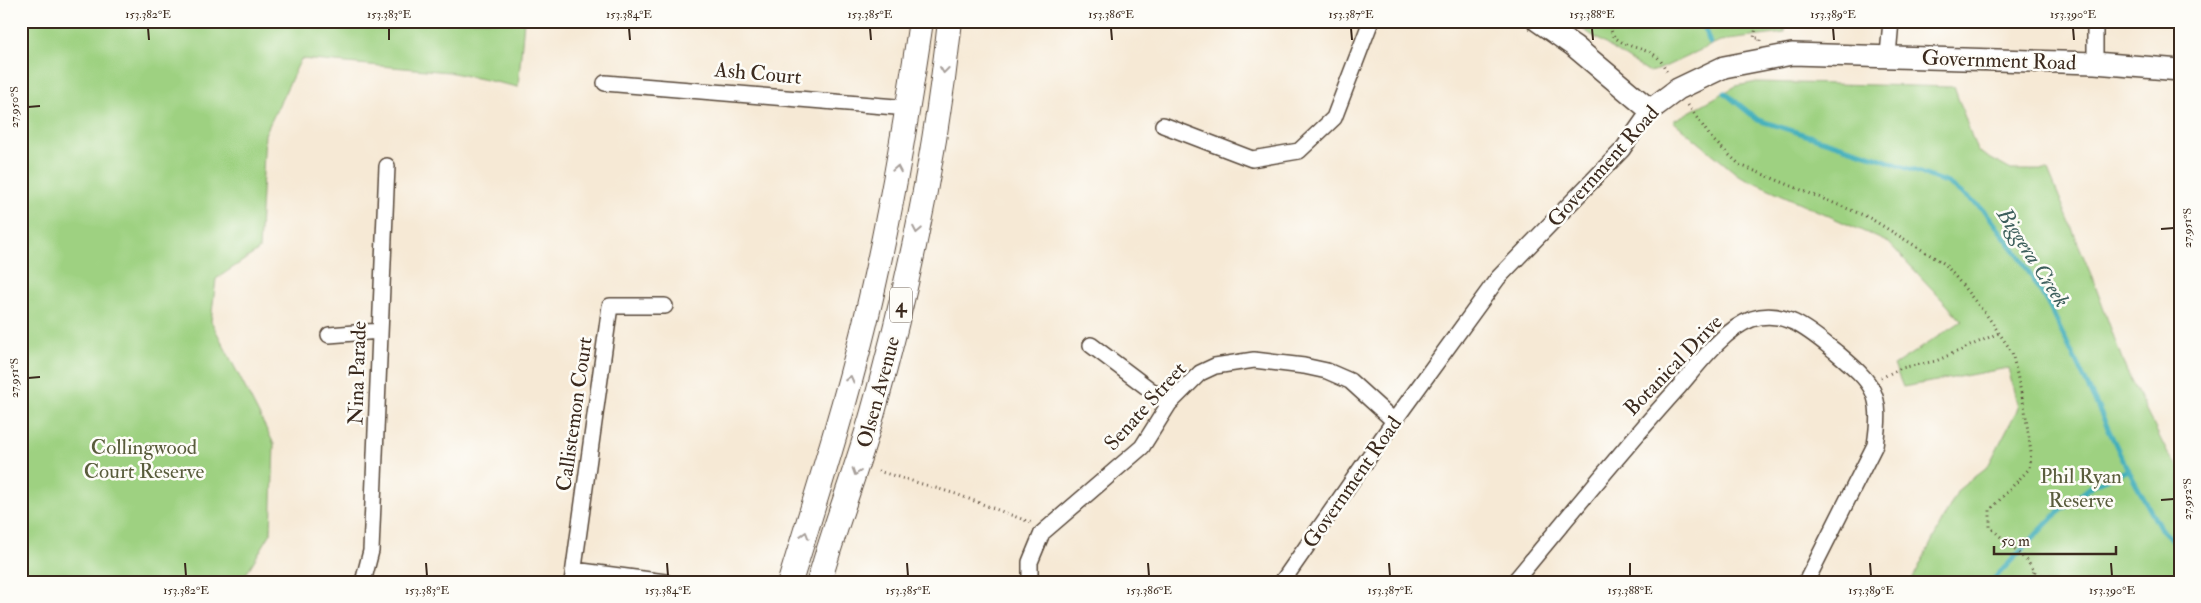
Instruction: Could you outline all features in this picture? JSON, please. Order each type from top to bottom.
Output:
[{"type":"main road","name":"Olsen Avenue","points":[[790,582],[842,412],[864,326],[885,234],[908,108],[921,21]]},
{"type":"main road","name":"Olsen Avenue","points":[[819,582],[868,430],[902,301],[937,122],[950,21]]},
{"type":"street","points":[[1163,125],[1252,158],[1299,151],[1334,118],[1371,21]]},
{"type":"street","points":[[1538,21],[1574,46],[1650,110]]},
{"type":"street","points":[[1888,55],[1891,21]]},
{"type":"street","points":[[2095,21],[2095,63]]},
{"type":"street","name":"Government Road","points":[[1282,582],[1394,421],[1498,278],[1622,150],[1650,110],[1678,90],[1724,67],[1792,54],[1888,55],[1978,60],[2095,63],[2180,70]]},
{"type":"street","name":"Ash Court","points":[[606,83],[908,108]]},
{"type":"street","name":"Nina Parade","points":[[363,582],[371,551],[387,166]]},
{"type":"street","name":"Callistemon Court","points":[[573,576],[610,306],[665,306]]},
{"type":"street","name":"Botanical Drive","points":[[1514,582],[1636,435],[1706,356],[1738,326],[1753,319],[1769,317],[1787,319],[1804,326],[1866,378],[1878,406],[1878,426],[1875,445],[1806,582]]},
{"type":"street","points":[[329,335],[380,331]]},
{"type":"street","points":[[1091,345],[1169,404]]},
{"type":"street","name":"Senate Street","points":[[1030,582],[1030,562],[1042,533],[1142,447],[1169,404],[1200,373],[1215,366],[1254,360],[1304,366],[1327,371],[1350,381],[1394,421]]},
{"type":"street","points":[[573,576],[664,582]]},
{"type":"path","points":[[1611,21],[1612,33],[1622,43],[1648,51],[1658,57],[1712,139],[1740,165],[1868,217],[1945,264],[1999,333],[2012,352],[2025,410],[2031,454],[2029,469],[1990,510],[1990,526],[2027,561],[2042,582]]},
{"type":"path","points":[[1870,384],[1901,368],[1936,361],[1999,333]]},
{"type":"path","points":[[878,471],[956,494],[1032,522],[1042,533]]},
{"type":"path","points":[[2030,582],[2034,571]]},
{"type":"green space","name":"Collingwood Court Reserve","points":[[21,21],[524,21],[518,87],[449,72],[301,59],[265,134],[259,250],[216,279],[211,321],[274,444],[271,533],[241,582],[21,582]]},
{"type":"green space","points":[[1586,21],[1785,21],[1784,33],[1720,41],[1658,70],[1648,72],[1581,28]]},
{"type":"green space","name":"Phil Ryan Reserve","points":[[1757,82],[1954,87],[1977,151],[2011,170],[2048,170],[2092,277],[2126,370],[2168,454],[2180,469],[2180,582],[1911,582],[1958,490],[1988,466],[2018,408],[2008,368],[1903,387],[1894,365],[1962,321],[1889,243],[1738,175],[1673,121],[1736,86]]},
{"type":"waterway","name":"Biggera Creek","points":[[1702,21],[1710,43]]},
{"type":"waterway","name":"Biggera Creek","points":[[1725,93],[1758,120],[1876,157],[1948,183],[1985,211],[2019,256],[2050,307],[2125,464],[2160,528],[2180,547]]},
{"type":"waterway","points":[[1991,582],[2053,517],[2093,485],[2128,470]]}]
